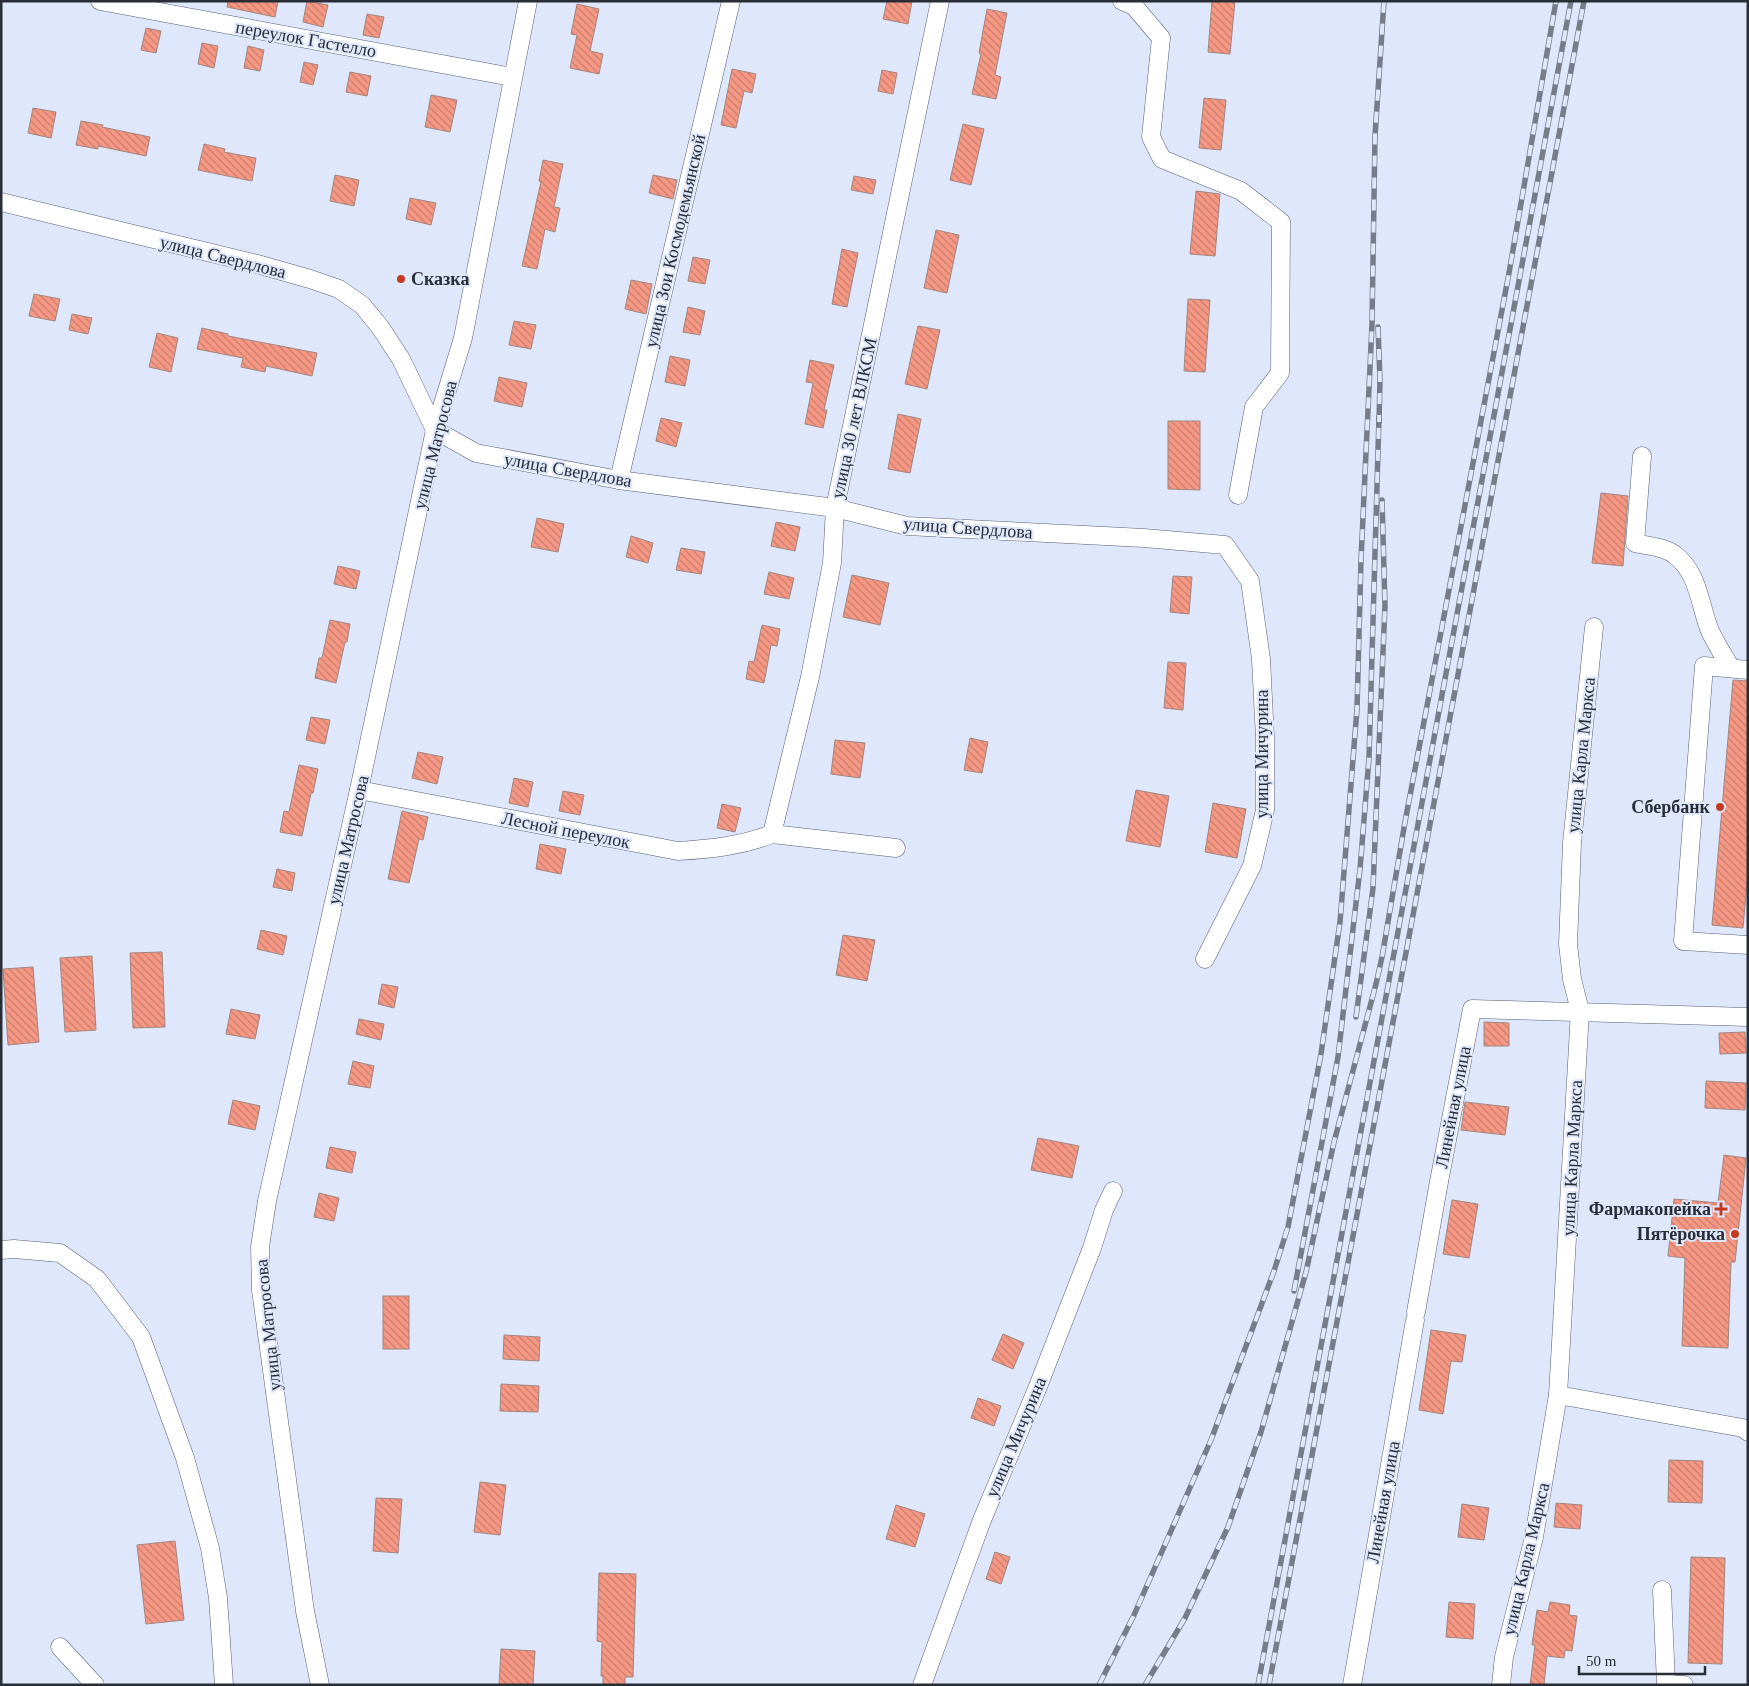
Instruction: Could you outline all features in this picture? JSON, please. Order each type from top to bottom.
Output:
[{"type":"street","name":"переулок Гастелло","points":[[100,1],[512,77]]},
{"type":"street","name":"улица Матросова","points":[[320,1685],[305,1611],[261,1290],[260,1247],[267,1201],[359,790],[435,430],[463,338],[528,1]]},
{"type":"street","name":"улица Зои Космодемьянской","points":[[619,480],[731,1]]},
{"type":"street","name":"улица 30 лет ВЛКСМ","points":[[772,834],[810,677],[831,573],[836,508],[940,1]]},
{"type":"street","points":[[1122,1],[1134,6],[1161,38],[1151,137],[1162,159],[1241,191],[1281,222],[1280,373],[1254,407],[1238,495]]},
{"type":"street","name":"улица Свердлова","points":[[1,202],[257,264],[339,289],[362,305],[380,327],[401,359],[435,430],[476,453],[619,480],[836,508],[907,526],[1134,538],[1226,545]]},
{"type":"street","points":[[1642,456],[1635,543],[1662,549],[1674,554],[1684,564],[1699,591],[1710,631],[1739,669]]},
{"type":"street","name":"улица Мичурина","points":[[1205,959],[1252,866],[1265,810],[1265,738],[1261,659],[1250,581],[1226,545]]},
{"type":"street","name":"улица Карла Маркса","points":[[1501,1685],[1504,1656],[1534,1537],[1558,1395],[1580,1011],[1572,979],[1568,944],[1572,843],[1594,627]]},
{"type":"street","points":[[1739,669],[1704,666],[1683,941],[1748,945]]},
{"type":"street","name":"Лесной переулок","points":[[359,790],[678,851],[721,848],[753,841],[772,834]]},
{"type":"street","points":[[772,834],[896,848]]},
{"type":"street","name":"Линейная улица","points":[[1352,1685],[1438,1187],[1472,1009],[1580,1011]]},
{"type":"street","points":[[1580,1011],[1748,1017]]},
{"type":"street","name":"улица Мичурина","points":[[922,1685],[982,1520],[1037,1389],[1092,1248],[1104,1210],[1113,1191]]},
{"type":"street","points":[[1,1250],[14,1249],[60,1253],[98,1279],[141,1337],[185,1458],[210,1548],[218,1598],[224,1685]]},
{"type":"street","points":[[1558,1395],[1743,1428],[1748,1432]]},
{"type":"street","points":[[1662,1590],[1666,1684],[1684,1685]]},
{"type":"street","points":[[60,1647],[95,1685]]},
{"type":"building","points":[[228,1],[278,1],[275,17],[227,7]]},
{"type":"building","points":[[307,1],[328,5],[323,27],[303,22]]},
{"type":"building","points":[[887,1],[912,1],[908,24],[883,19]]},
{"type":"building","points":[[1212,1],[1235,1],[1230,54],[1208,52]]},
{"type":"building","points":[[577,4],[599,9],[590,51],[603,54],[599,74],[570,68],[577,35],[571,34]]},
{"type":"building","points":[[987,9],[1007,13],[995,75],[1001,77],[996,99],[972,94],[981,54],[979,53]]},
{"type":"building","points":[[367,14],[384,17],[379,38],[363,35]]},
{"type":"building","points":[[146,28],[161,31],[156,53],[141,50]]},
{"type":"building","points":[[202,43],[218,46],[214,68],[198,64]]},
{"type":"building","points":[[248,46],[264,50],[260,71],[244,68]]},
{"type":"building","points":[[304,62],[318,65],[313,85],[300,82]]},
{"type":"building","points":[[732,69],[756,74],[752,93],[744,91],[736,128],[721,125]]},
{"type":"building","points":[[882,70],[897,73],[893,94],[878,91]]},
{"type":"building","points":[[350,72],[371,76],[367,96],[346,92]]},
{"type":"building","points":[[431,95],[457,100],[450,132],[425,127]]},
{"type":"building","points":[[1204,98],[1226,100],[1221,150],[1199,148]]},
{"type":"building","points":[[33,108],[56,112],[51,138],[28,133]]},
{"type":"building","points":[[81,121],[150,137],[146,156],[98,146],[98,149],[76,145]]},
{"type":"building","points":[[963,124],[984,129],[971,185],[950,180]]},
{"type":"building","points":[[204,144],[225,149],[224,152],[256,158],[252,181],[198,170]]},
{"type":"building","points":[[543,160],[563,164],[554,207],[560,208],[555,232],[545,229],[537,269],[522,266],[541,182],[539,181]]},
{"type":"building","points":[[335,175],[359,180],[354,206],[330,201]]},
{"type":"building","points":[[653,175],[677,180],[673,199],[649,193]]},
{"type":"building","points":[[854,176],[876,180],[873,194],[851,190]]},
{"type":"building","points":[[1196,191],[1220,194],[1215,256],[1190,254]]},
{"type":"building","points":[[410,198],[436,203],[431,225],[406,219]]},
{"type":"building","points":[[936,230],[959,235],[947,293],[924,288]]},
{"type":"building","points":[[842,249],[858,253],[847,307],[832,304]]},
{"type":"building","points":[[693,257],[710,260],[705,284],[688,281]]},
{"type":"building","points":[[631,280],[652,284],[646,314],[625,309]]},
{"type":"building","points":[[34,294],[60,299],[55,321],[29,316]]},
{"type":"building","points":[[1188,299],[1210,300],[1205,372],[1184,371]]},
{"type":"building","points":[[688,307],[705,311],[700,335],[683,332]]},
{"type":"building","points":[[72,314],[92,318],[88,334],[69,330]]},
{"type":"building","points":[[514,321],[536,325],[531,349],[509,345]]},
{"type":"building","points":[[918,326],[940,330],[927,389],[905,384]]},
{"type":"building","points":[[202,328],[228,334],[228,336],[317,353],[312,376],[266,366],[265,372],[241,367],[243,358],[197,349]]},
{"type":"building","points":[[157,333],[178,338],[171,372],[149,367]]},
{"type":"building","points":[[670,356],[690,360],[685,386],[665,382]]},
{"type":"building","points":[[810,360],[834,365],[824,410],[827,410],[823,428],[805,424],[813,383],[806,382]]},
{"type":"building","points":[[499,377],[527,383],[522,407],[494,401]]},
{"type":"building","points":[[898,414],[921,419],[910,473],[888,469]]},
{"type":"building","points":[[661,418],[682,423],[676,447],[656,441]]},
{"type":"building","points":[[1168,421],[1200,421],[1200,490],[1168,489]]},
{"type":"building","points":[[1601,493],[1628,496],[1623,566],[1592,563]]},
{"type":"building","points":[[537,518],[564,524],[558,552],[531,547]]},
{"type":"building","points":[[776,522],[800,527],[795,551],[771,546]]},
{"type":"building","points":[[631,536],[653,543],[648,563],[626,557]]},
{"type":"building","points":[[681,548],[705,552],[701,574],[676,570]]},
{"type":"building","points":[[338,566],[360,571],[356,589],[334,584]]},
{"type":"building","points":[[769,572],[794,578],[789,599],[764,594]]},
{"type":"building","points":[[852,575],[889,583],[880,625],[843,617]]},
{"type":"building","points":[[1173,576],[1192,577],[1189,614],[1170,612]]},
{"type":"building","points":[[330,620],[350,624],[336,683],[315,678],[319,658],[322,658]]},
{"type":"building","points":[[762,625],[780,629],[777,646],[771,645],[764,683],[746,679],[749,661],[754,662]]},
{"type":"building","points":[[1168,662],[1186,663],[1183,710],[1164,708]]},
{"type":"building","points":[[1733,680],[1748,681],[1748,871],[1743,928],[1712,925]]},
{"type":"building","points":[[311,717],[330,720],[325,744],[306,740]]},
{"type":"building","points":[[970,738],[988,742],[982,773],[964,770]]},
{"type":"building","points":[[835,740],[865,743],[860,778],[831,774]]},
{"type":"building","points":[[418,752],[443,757],[437,784],[412,778]]},
{"type":"building","points":[[299,765],[318,769],[302,836],[280,832],[284,811],[289,812]]},
{"type":"building","points":[[514,778],[533,782],[528,807],[509,803]]},
{"type":"building","points":[[1136,790],[1169,796],[1160,847],[1126,841]]},
{"type":"building","points":[[563,791],[584,795],[580,815],[559,811]]},
{"type":"building","points":[[1213,803],[1246,809],[1237,858],[1205,852]]},
{"type":"building","points":[[722,804],[741,808],[735,832],[717,828]]},
{"type":"building","points":[[402,811],[428,817],[423,840],[419,839],[409,883],[388,879]]},
{"type":"building","points":[[540,844],[566,849],[561,874],[536,869]]},
{"type":"building","points":[[277,869],[295,873],[292,891],[273,887]]},
{"type":"building","points":[[261,930],[287,936],[283,955],[257,949]]},
{"type":"building","points":[[843,935],[875,940],[867,981],[836,975]]},
{"type":"building","points":[[162,952],[165,1027],[133,1028],[130,953]]},
{"type":"building","points":[[92,956],[96,1030],[65,1032],[60,958]]},
{"type":"building","points":[[33,967],[39,1042],[8,1045],[3,969]]},
{"type":"building","points":[[382,984],[398,987],[394,1008],[378,1004]]},
{"type":"building","points":[[231,1009],[260,1015],[255,1039],[226,1034]]},
{"type":"building","points":[[359,1019],[384,1024],[381,1040],[356,1034]]},
{"type":"building","points":[[1484,1022],[1509,1023],[1509,1046],[1484,1046]]},
{"type":"building","points":[[1745,1032],[1746,1053],[1720,1054],[1719,1033]]},
{"type":"building","points":[[353,1061],[374,1066],[370,1088],[348,1084]]},
{"type":"building","points":[[1706,1081],[1746,1083],[1745,1110],[1705,1108]]},
{"type":"building","points":[[233,1100],[260,1106],[255,1130],[228,1124]]},
{"type":"building","points":[[1465,1102],[1509,1107],[1505,1135],[1461,1130]]},
{"type":"building","points":[[1038,1138],[1079,1146],[1072,1178],[1031,1170]]},
{"type":"building","points":[[330,1147],[356,1152],[352,1173],[326,1168]]},
{"type":"building","points":[[1724,1155],[1746,1158],[1735,1262],[1731,1262],[1728,1348],[1682,1346],[1685,1258],[1668,1256],[1674,1199],[1718,1203]]},
{"type":"building","points":[[319,1193],[339,1198],[334,1221],[314,1217]]},
{"type":"building","points":[[1452,1200],[1478,1204],[1469,1258],[1443,1254]]},
{"type":"building","points":[[383,1296],[409,1296],[409,1349],[383,1349]]},
{"type":"building","points":[[1431,1330],[1466,1335],[1462,1362],[1451,1361],[1443,1414],[1419,1410]]},
{"type":"building","points":[[1003,1334],[1024,1343],[1013,1369],[992,1360]]},
{"type":"building","points":[[504,1335],[540,1337],[539,1361],[503,1359]]},
{"type":"building","points":[[501,1384],[539,1386],[538,1412],[500,1411]]},
{"type":"building","points":[[978,1398],[1001,1406],[994,1426],[971,1418]]},
{"type":"building","points":[[1669,1460],[1703,1461],[1702,1503],[1668,1502]]},
{"type":"building","points":[[480,1482],[506,1485],[500,1535],[474,1532]]},
{"type":"building","points":[[376,1498],[402,1499],[398,1553],[373,1551]]},
{"type":"building","points":[[1556,1503],[1582,1505],[1580,1529],[1554,1527]]},
{"type":"building","points":[[1462,1504],[1489,1508],[1484,1540],[1458,1537]]},
{"type":"building","points":[[896,1505],[925,1514],[915,1547],[886,1539]]},
{"type":"building","points":[[175,1541],[184,1620],[146,1624],[137,1545]]},
{"type":"building","points":[[995,1552],[1010,1557],[1001,1584],[986,1579]]},
{"type":"building","points":[[1691,1557],[1725,1558],[1722,1664],[1688,1663]]},
{"type":"building","points":[[599,1573],[636,1574],[633,1677],[625,1677],[625,1685],[603,1685],[603,1676],[601,1676],[602,1642],[597,1641]]},
{"type":"building","points":[[1449,1602],[1475,1604],[1473,1639],[1446,1637]]},
{"type":"building","points":[[1550,1602],[1570,1605],[1569,1615],[1577,1616],[1572,1651],[1565,1650],[1564,1658],[1547,1656],[1544,1685],[1530,1685],[1535,1645],[1532,1645],[1537,1610],[1548,1612]]},
{"type":"building","points":[[501,1649],[535,1651],[533,1685],[499,1685]]},
{"type":"railway","points":[[1099,1685],[1134,1615],[1211,1440],[1274,1271],[1288,1227],[1321,1054],[1340,922],[1357,709],[1361,560],[1372,324],[1375,136],[1384,1]]},
{"type":"railway","points":[[1145,1685],[1185,1618],[1228,1527],[1261,1432],[1306,1272],[1334,1142],[1382,957],[1405,822],[1509,273],[1556,1]]},
{"type":"railway","points":[[1258,1685],[1571,1]]},
{"type":"railway","points":[[1269,1685],[1584,1]]},
{"type":"railway","points":[[1378,327],[1379,422]]},
{"type":"railway","points":[[1294,1291],[1338,1057],[1360,869],[1369,758],[1379,417]]},
{"type":"railway","points":[[1356,1017],[1373,888],[1385,605],[1382,500]]},
{"type":"place","name":"Сказка","points":[[401,279]]},
{"type":"place","name":"Сбербанк","points":[[1720,807]]},
{"type":"place","name":"Фармакопейка","points":[[1721,1209]]},
{"type":"place","name":"Пятёрочка","points":[[1735,1234]]}]
